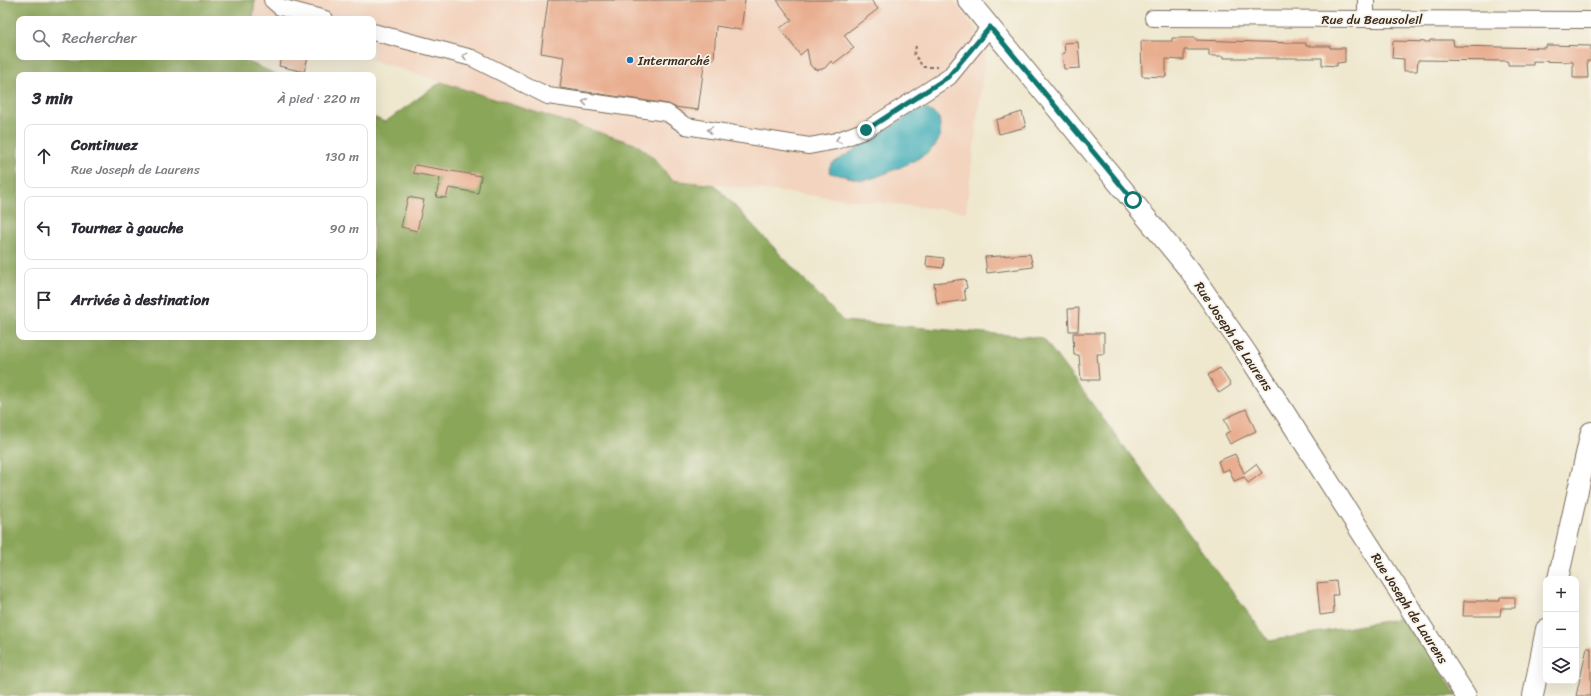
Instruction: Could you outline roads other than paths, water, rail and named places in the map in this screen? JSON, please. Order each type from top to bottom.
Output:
[{"type":"main road","name":"Rue Joseph de Laurens","points":[[968,0],[1190,271],[1246,352],[1466,696]]},
{"type":"main road","points":[[1559,576],[1591,432]]},
{"type":"main road","points":[[1533,696],[1536,672],[1543,642]]},
{"type":"main road","points":[[1517,696],[1524,693],[1536,672]]},
{"type":"street","points":[[272,0],[280,7],[314,16]]},
{"type":"street","points":[[1366,0],[1366,19]]},
{"type":"street","name":"Rue du Beausoleil","points":[[1153,18],[1591,20]]},
{"type":"street","points":[[376,33],[472,58],[548,96],[667,113],[686,126],[809,146],[836,141],[866,130],[948,77],[990,27]]},
{"type":"water","points":[[927,109],[939,117],[940,133],[939,139],[935,146],[919,158],[871,179],[862,180],[830,173],[829,168],[832,164],[917,110]]},
{"type":"place","name":"Intermarché","points":[[630,60]]}]
